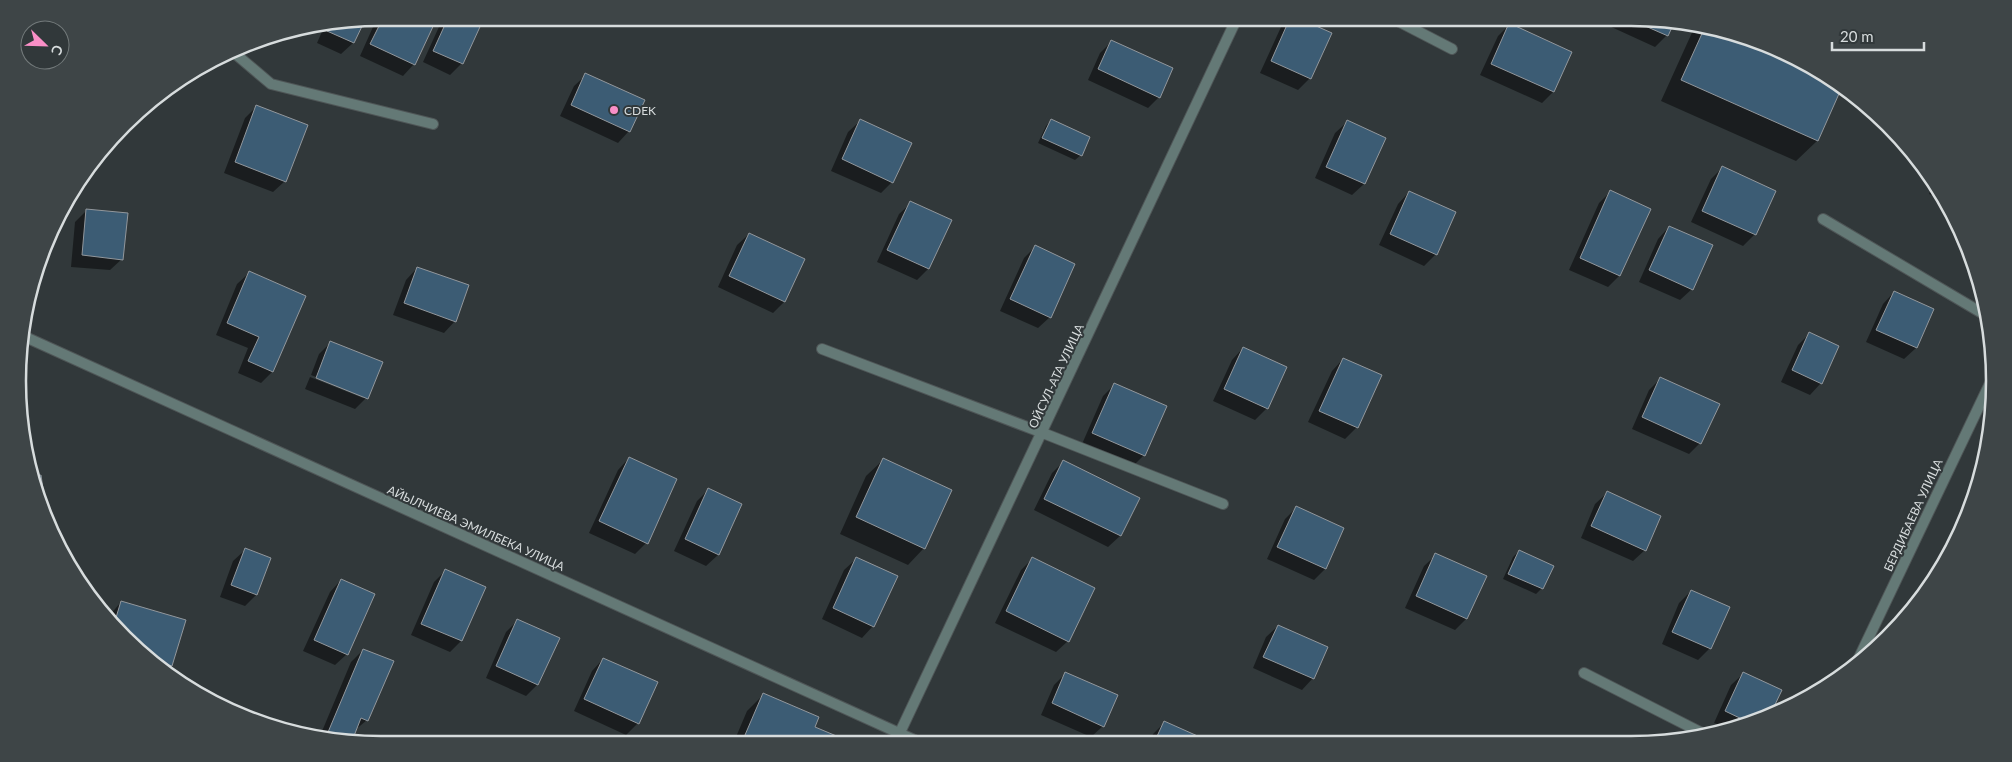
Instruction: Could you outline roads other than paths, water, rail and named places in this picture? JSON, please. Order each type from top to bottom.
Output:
[{"type":"street","name":"ОЙСУЛ-АТА УЛИЦА","points":[[898,736],[1043,433],[1233,26]]},
{"type":"street","points":[[1407,26],[1452,49]]},
{"type":"street","points":[[238,56],[271,84],[433,124]]},
{"type":"street","points":[[1823,219],[1979,311]]},
{"type":"street","name":"АЙЫЛЧИЕВА ЭМИЛБЕКА УЛИЦА","points":[[29,339],[893,736]]},
{"type":"street","points":[[822,349],[1223,504]]},
{"type":"street","name":"БЕРДИБАЕВА УЛИЦА","points":[[1863,650],[1985,394]]},
{"type":"street","points":[[1584,673],[1696,730]]},
{"type":"place","name":"CDEK","points":[[614,110]]}]
